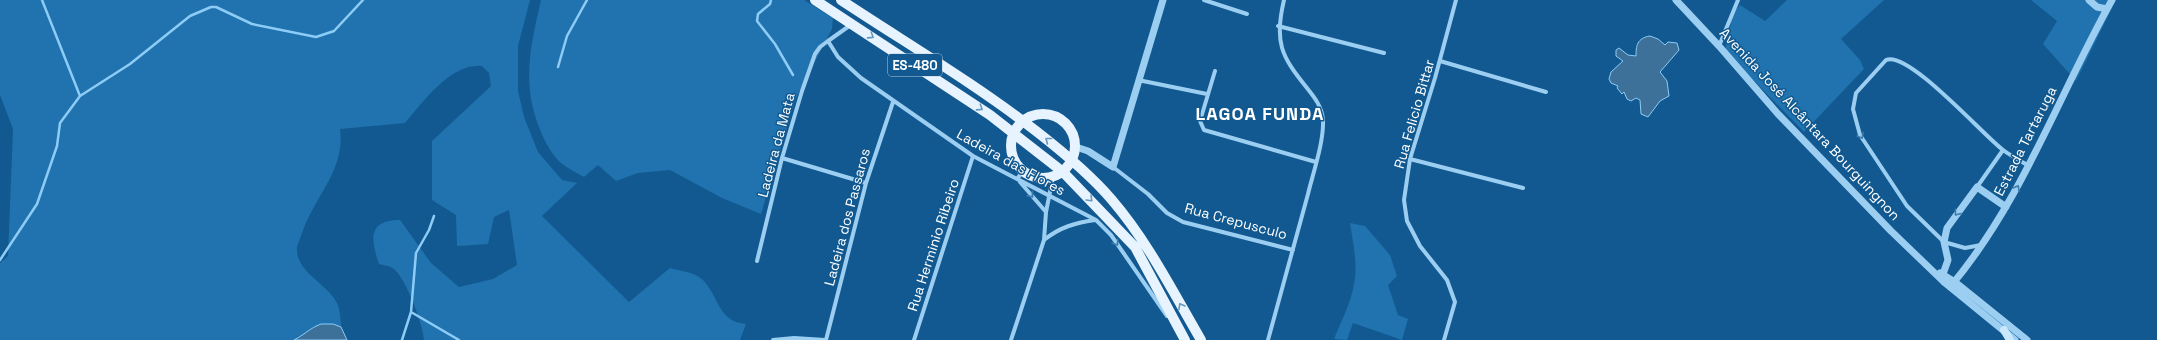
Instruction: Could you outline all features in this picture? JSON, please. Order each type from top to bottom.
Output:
[{"type":"main road","name":"ES-480","points":[[815,0],[990,115],[1063,172],[1135,247],[1184,340]]},
{"type":"main road","name":"ES-480","points":[[841,0],[955,74],[1023,121],[1072,160],[1112,200],[1145,242],[1200,340]]},
{"type":"main road","points":[[1041,114],[1058,118],[1071,130],[1076,147],[1072,160],[1063,172],[1054,176],[1039,178],[1020,175],[1012,155],[1011,142],[1014,133],[1023,121],[1041,114]]},
{"type":"main road","points":[[2004,330],[2010,340]]},
{"type":"street","points":[[1113,167],[1163,0]]},
{"type":"street","points":[[1204,0],[1247,14]]},
{"type":"street","points":[[1268,340],[1316,162],[1323,128],[1321,109],[1318,101],[1288,63],[1280,43],[1278,26],[1284,0]]},
{"type":"street","name":"Rua Felicio Bittar","points":[[1444,340],[1455,302],[1447,280],[1420,246],[1407,221],[1404,200],[1410,159],[1440,61],[1456,0]]},
{"type":"street","name":"Avenida José Alcântara Bourguingnon","points":[[1676,0],[1719,46],[1778,114],[1926,265],[2027,340]]},
{"type":"street","points":[[1719,46],[1738,0]]},
{"type":"street","points":[[2089,0],[2097,7],[2107,9]]},
{"type":"street","name":"Estrada Tartaruga","points":[[1953,285],[2006,207],[2029,166],[2112,0]]},
{"type":"street","points":[[828,41],[852,24]]},
{"type":"street","points":[[1278,26],[1384,53]]},
{"type":"street","name":"Ladeira das Flores","points":[[828,41],[842,62],[894,102],[973,156],[1020,175],[1050,197],[1096,220],[1111,235],[1184,340]]},
{"type":"street","name":"Ladeira da Mata","points":[[757,261],[782,158],[813,61],[820,47],[828,41]]},
{"type":"street","points":[[1981,244],[1965,248],[1944,242],[1908,206],[1860,135],[1854,120],[1854,99],[1856,93],[1886,60],[1898,60],[1912,68],[1944,95],[2003,150],[2029,166]]},
{"type":"street","points":[[1440,61],[1546,92]]},
{"type":"street","points":[[1215,71],[1200,121],[1204,130],[1316,162]]},
{"type":"street","points":[[1138,80],[1207,94]]},
{"type":"street","name":"Ladeira dos Passaros","points":[[825,340],[866,183],[894,102]]},
{"type":"street","name":"Rua Crepusculo","points":[[1076,147],[1088,151],[1113,167],[1148,194],[1167,213],[1183,222],[1293,250]]},
{"type":"street","points":[[1943,278],[1948,260],[1944,242],[1947,228],[1954,216],[2003,150]]},
{"type":"street","name":"Rua Herminio Ribeiro","points":[[914,340],[973,156]]},
{"type":"street","points":[[782,158],[866,183]]},
{"type":"street","points":[[1410,159],[1523,188]]},
{"type":"street","points":[[1020,175],[1046,212]]},
{"type":"street","points":[[1018,340],[1012,338],[1044,240],[1046,212],[1054,176]]},
{"type":"street","points":[[1977,187],[2006,207]]},
{"type":"street","points":[[1044,240],[1065,226],[1077,222],[1096,220]]},
{"type":"street","name":"Avenida José Alcântara Bourguingnon","points":[[1953,285],[2015,340]]},
{"type":"street","points":[[773,340],[794,338],[825,340]]},
{"type":"shaded area","points":[[0,0],[530,0],[518,46],[518,91],[524,117],[538,152],[562,180],[577,183],[542,216],[629,302],[670,268],[696,275],[704,281],[720,308],[730,319],[746,324],[740,340],[424,340],[421,324],[404,282],[394,269],[389,266],[379,264],[373,240],[374,233],[377,228],[389,221],[400,220],[431,263],[459,287],[493,279],[517,265],[509,210],[494,217],[488,244],[457,246],[456,215],[432,200],[432,141],[491,86],[489,73],[482,66],[471,67],[449,77],[439,85],[405,123],[340,129],[341,143],[334,170],[307,220],[297,247],[298,256],[306,270],[326,289],[337,303],[341,327],[326,324],[320,325],[294,340],[0,340],[0,263],[8,256],[13,129],[0,95]]},
{"type":"shaded area","points":[[541,0],[804,0],[833,18],[832,29],[795,100],[761,214],[722,198],[670,170],[638,173],[616,181],[598,165],[584,177],[561,163],[552,152],[543,136],[535,115],[529,82],[531,50]]},
{"type":"shaded area","points":[[1787,0],[1884,0],[1841,39],[1860,60],[1864,69],[1804,132],[1725,51],[1733,13],[1740,5],[1765,21]]},
{"type":"shaded area","points":[[2031,0],[2116,0],[2076,81],[2043,44],[2057,21]]},
{"type":"shaded area","points":[[1650,36],[1658,39],[1665,45],[1668,42],[1677,43],[1679,50],[1660,72],[1667,81],[1669,96],[1660,101],[1648,117],[1641,114],[1640,100],[1636,98],[1631,101],[1627,99],[1624,92],[1622,94],[1617,88],[1618,86],[1611,83],[1609,79],[1611,72],[1623,61],[1616,56],[1616,50],[1619,48],[1628,55],[1636,56],[1638,43],[1642,39]]},
{"type":"shaded area","points":[[1350,223],[1365,226],[1390,255],[1397,276],[1388,285],[1398,315],[1408,319],[1402,340],[1353,323],[1347,340],[1334,339],[1346,312],[1353,291],[1355,254]]},
{"type":"shaded area","points":[[321,324],[333,324],[341,327],[347,340],[294,340],[314,327]]},
{"type":"waterway","points":[[42,0],[80,96]]},
{"type":"waterway","points":[[0,260],[37,204],[57,146],[60,123],[80,96],[130,64],[190,16],[211,7],[216,7],[252,24],[316,37],[334,31],[363,0]]},
{"type":"waterway","points":[[558,67],[567,36],[587,0]]},
{"type":"waterway","points":[[771,0],[770,4],[758,14],[757,21],[775,44],[793,75]]},
{"type":"waterway","points":[[402,340],[411,312],[416,253],[429,230],[434,216]]},
{"type":"waterway","points":[[411,312],[459,340]]},
{"type":"district","name":"LAGOA FUNDA","points":[[1260,113]]}]
